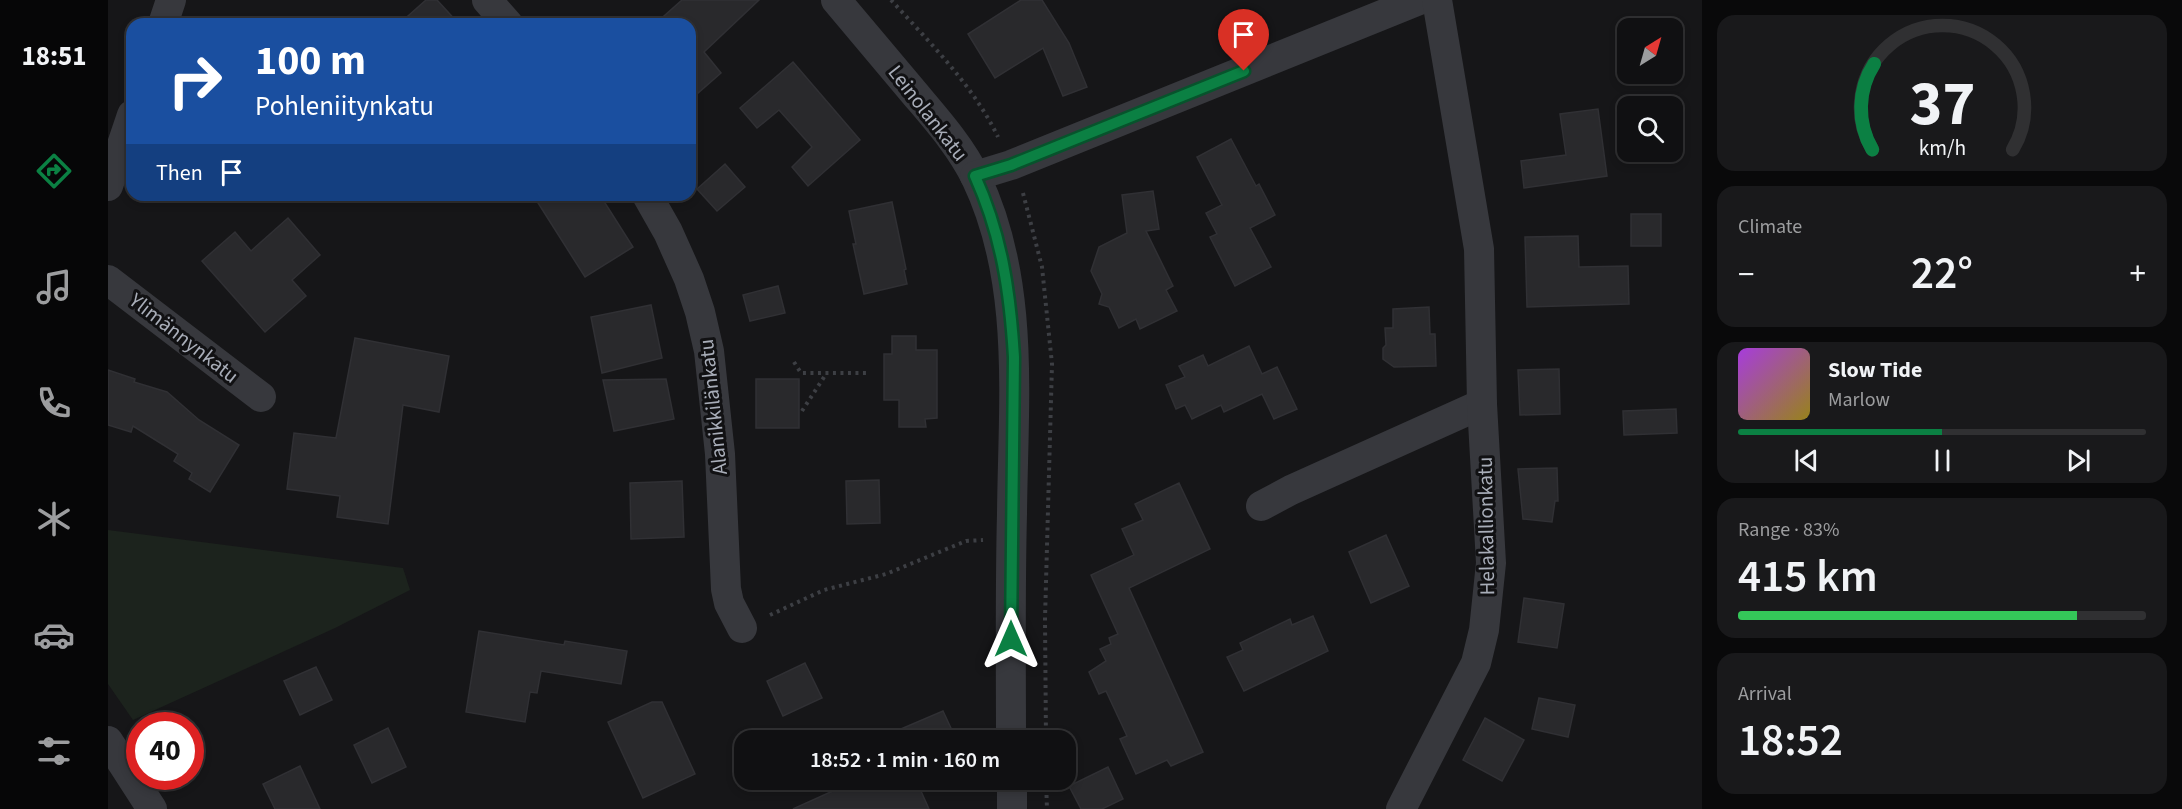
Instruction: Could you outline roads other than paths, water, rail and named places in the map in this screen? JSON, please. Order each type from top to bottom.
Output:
[{"type":"street","points":[[165,18],[171,0]]},
{"type":"street","points":[[487,0],[503,18]]},
{"type":"street","name":"Leinolankatu","points":[[836,0],[945,130],[975,176],[995,227],[1003,256],[1010,298],[1014,357],[1011,730]]},
{"type":"street","points":[[975,176],[1022,160],[1419,0]]},
{"type":"street","name":"Helakallionkatu","points":[[1401,809],[1476,663],[1484,630],[1491,563],[1482,404],[1479,249],[1437,0]]},
{"type":"street","points":[[108,186],[126,133]]},
{"type":"street","name":"Alanikkilänkatu","points":[[650,201],[674,244],[700,312],[708,351],[717,420],[726,588],[729,603],[742,628]]},
{"type":"street","name":"Ylimännynkatu","points":[[108,279],[261,397]]},
{"type":"street","points":[[1261,506],[1291,490],[1482,404]]},
{"type":"street","points":[[108,741],[152,809]]},
{"type":"street","points":[[1011,809],[1012,790]]}]
